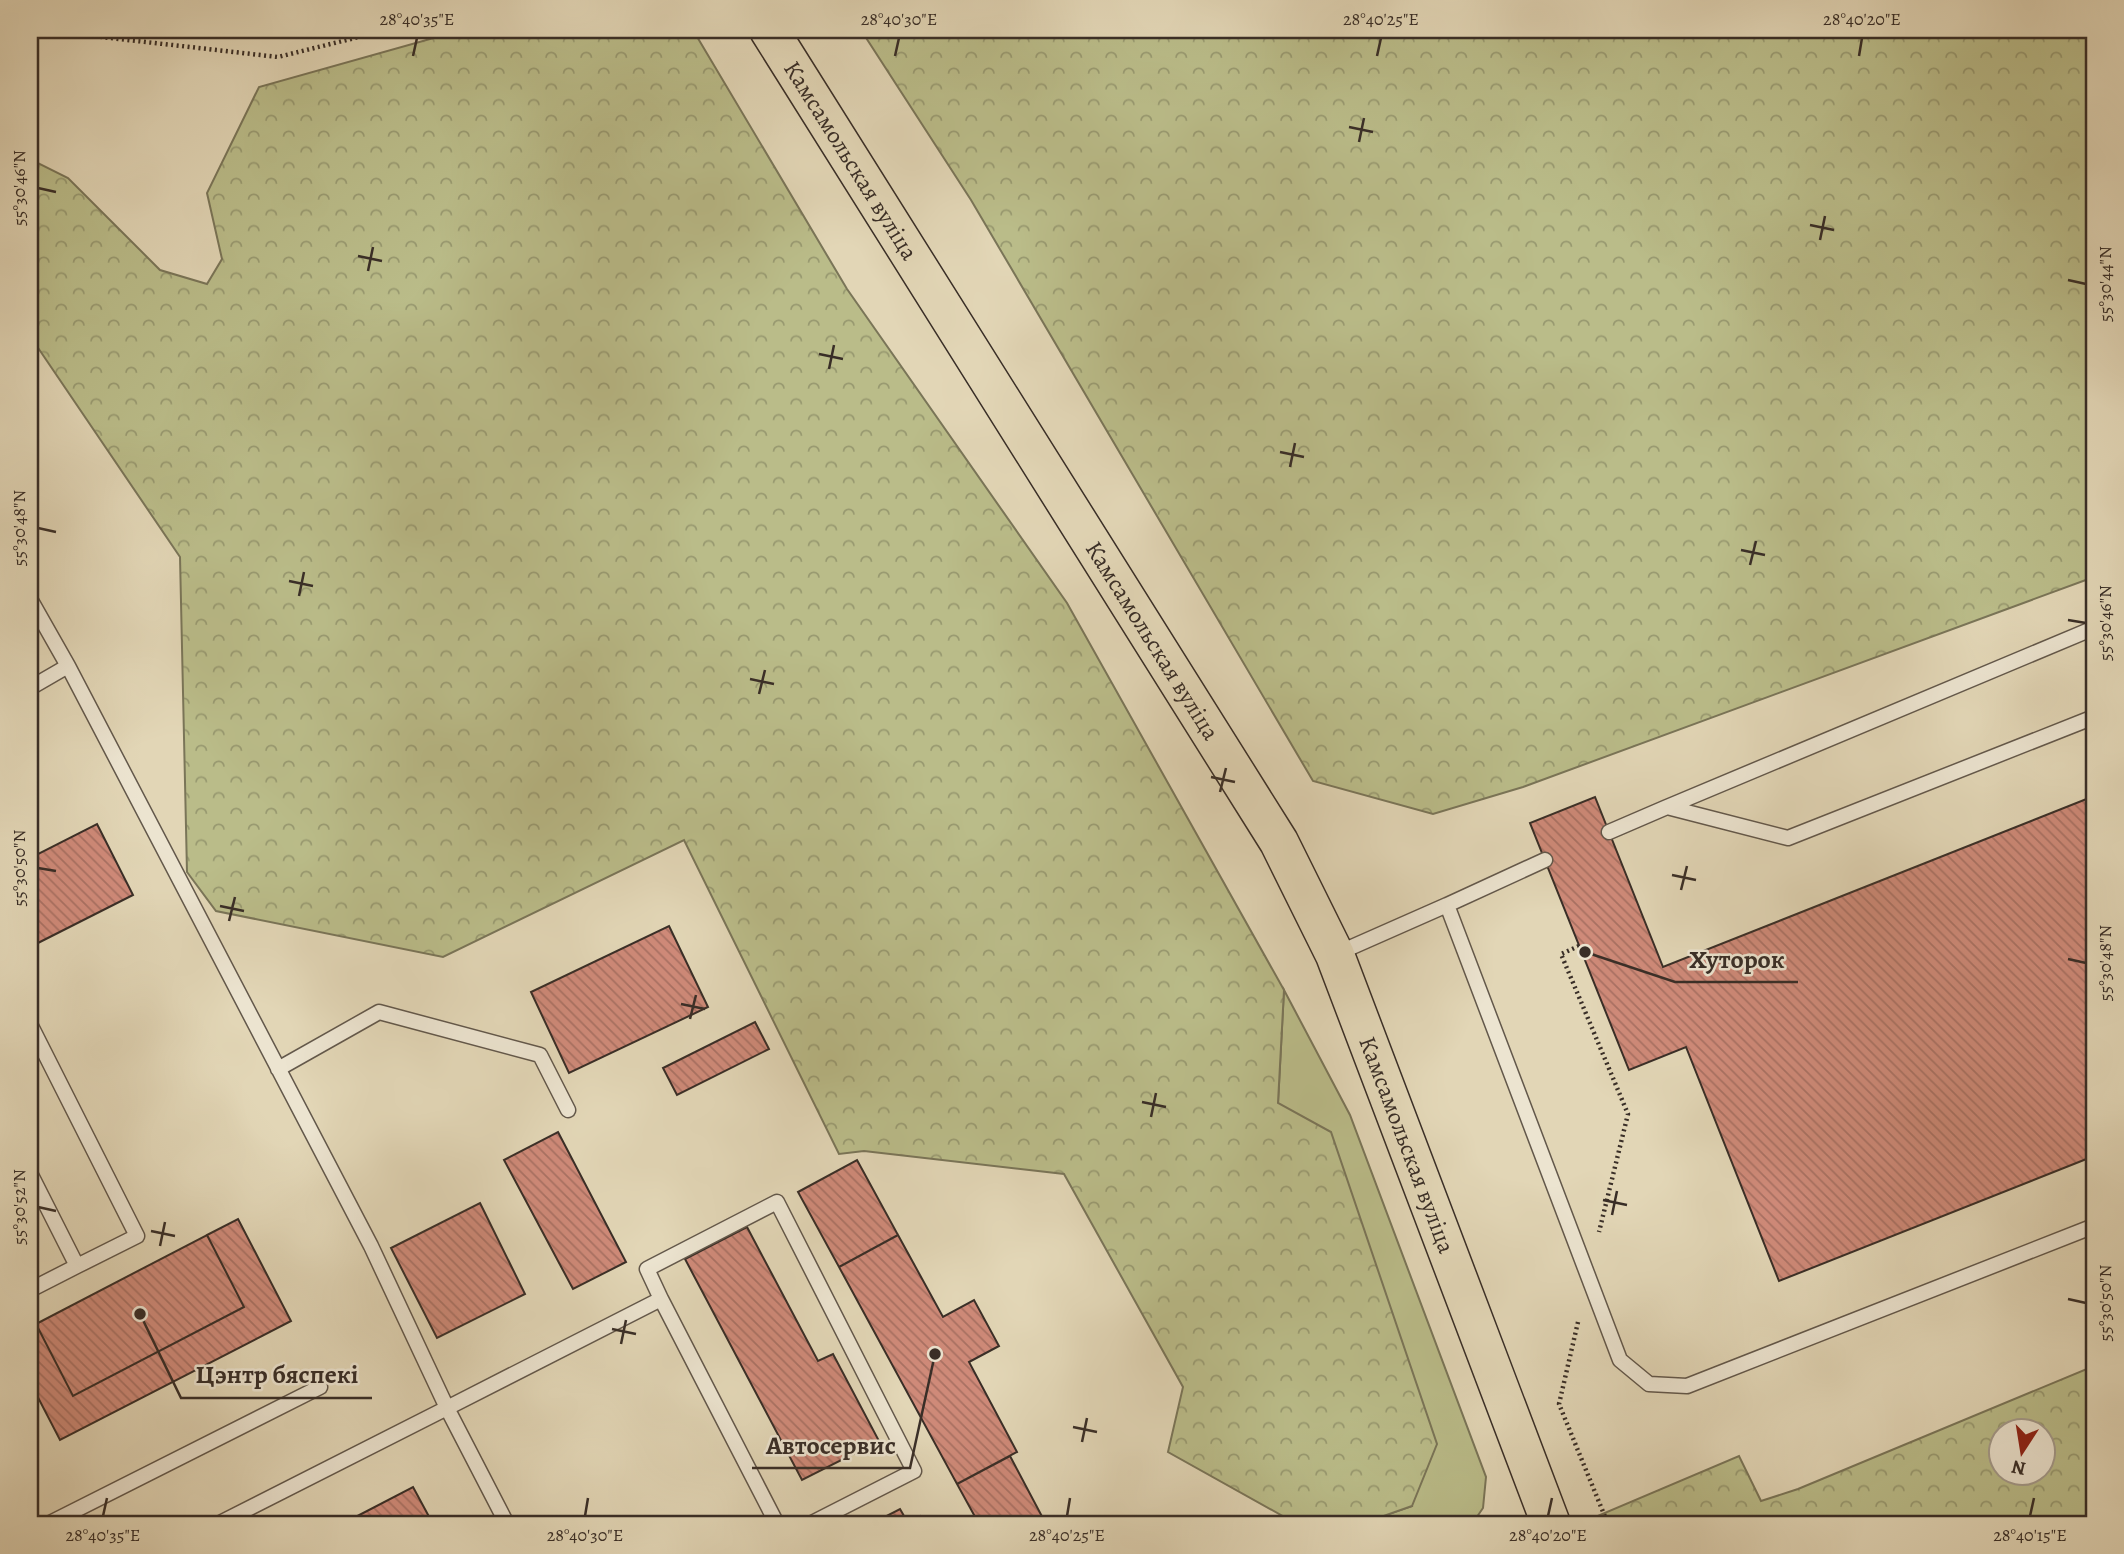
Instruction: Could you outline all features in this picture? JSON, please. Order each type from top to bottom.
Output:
[{"type":"main road","name":"Камсамольская вуліца","points":[[769,30],[1279,842],[1335,955],[1551,1524]]},
{"type":"lane","points":[[31,602],[68,666],[371,1247],[447,1408],[507,1524]]},
{"type":"lane","points":[[1609,832],[2094,628]]},
{"type":"lane","points":[[30,688],[68,666]]},
{"type":"lane","points":[[1667,807],[1788,838],[2094,717]]},
{"type":"lane","points":[[1335,955],[1545,860]]},
{"type":"lane","points":[[1447,905],[1620,1360],[1649,1384],[1687,1386],[2094,1226]]},
{"type":"lane","points":[[278,1069],[379,1012],[540,1055],[568,1110]]},
{"type":"lane","points":[[30,1024],[137,1236],[30,1290]]},
{"type":"lane","points":[[30,1173],[76,1266]]},
{"type":"lane","points":[[776,1524],[647,1269],[777,1202],[914,1471],[810,1524]]},
{"type":"lane","points":[[218,1524],[661,1299]]},
{"type":"lane","points":[[48,1524],[320,1387]]},
{"type":"path","points":[[40,30],[278,57],[387,30]]},
{"type":"green space","points":[[462,30],[693,30],[847,289],[1067,603],[1284,990],[1278,1103],[1331,1132],[1437,1444],[1412,1506],[1361,1524],[1297,1524],[1168,1452],[1183,1387],[1064,1174],[864,1151],[839,1154],[684,840],[443,957],[216,911],[187,872],[180,557],[30,336],[30,159],[68,178],[160,270],[207,284],[222,259],[207,193],[259,87]]},
{"type":"green space","points":[[861,30],[2094,30],[2094,577],[1523,787],[1433,814],[1313,781],[971,200]]},
{"type":"green space","points":[[1284,990],[1350,1115],[1486,1477],[1483,1508],[1472,1524],[1378,1524],[1374,1519],[1412,1506],[1278,1104]]},
{"type":"green space","points":[[2094,1366],[2094,1524],[1589,1524],[1588,1520],[1739,1456],[1761,1501],[1798,1489]]},
{"type":"building","points":[[2094,796],[2094,1156],[1779,1281],[1686,1047],[1629,1070],[1530,823],[1595,797],[1663,967]]},
{"type":"building","points":[[97,824],[133,895],[30,947],[30,858]]},
{"type":"building","points":[[669,926],[708,1007],[569,1073],[531,992]]},
{"type":"building","points":[[755,1022],[769,1049],[677,1095],[663,1068]]},
{"type":"building","points":[[558,1132],[626,1262],[573,1289],[504,1160]]},
{"type":"building","points":[[857,1160],[898,1235],[839,1267],[798,1192]]},
{"type":"building","points":[[480,1203],[525,1294],[437,1338],[391,1248]]},
{"type":"building","points":[[238,1219],[291,1321],[60,1440],[30,1382],[30,1327],[36,1324],[73,1396],[244,1307],[207,1235]]},
{"type":"building","points":[[747,1227],[818,1361],[833,1354],[879,1441],[802,1480],[685,1259]]},
{"type":"building","points":[[207,1235],[244,1307],[73,1396],[36,1324]]},
{"type":"building","points":[[898,1235],[943,1317],[974,1300],[999,1346],[969,1362],[1017,1452],[957,1484],[839,1267]]},
{"type":"building","points":[[1010,1456],[1046,1524],[979,1524],[957,1484]]},
{"type":"building","points":[[413,1487],[433,1524],[342,1524]]},
{"type":"building","points":[[900,1509],[908,1523],[920,1516],[925,1524],[871,1524]]},
{"type":"place","name":"Хуторок","points":[[1585,952]]},
{"type":"place","name":"Цэнтр бяспекі","points":[[140,1314]]},
{"type":"place","name":"Автосервис","points":[[935,1354]]}]
